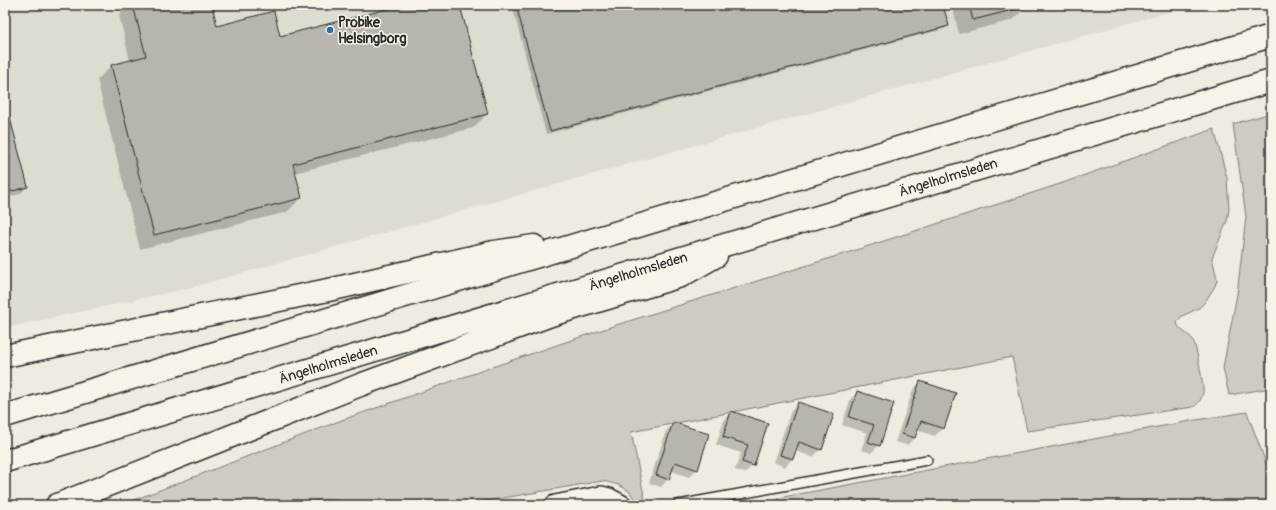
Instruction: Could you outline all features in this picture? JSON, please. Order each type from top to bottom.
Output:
[{"type":"highway","points":[[5,416],[1271,36]]},
{"type":"highway","name":"Ängelholmsleden","points":[[5,461],[1271,80]]},
{"type":"highway","points":[[5,356],[333,289],[494,252],[609,235]]},
{"type":"highway","points":[[57,505],[360,385],[514,328],[551,315],[681,276],[751,237]]},
{"type":"street","points":[[555,505],[601,496],[609,498],[622,505]]},
{"type":"lane","points":[[678,505],[927,460]]},
{"type":"shaded area","points":[[5,5],[1193,5],[189,288],[5,328]]},
{"type":"shaded area","points":[[1271,113],[1271,388],[1229,395],[1223,368],[1237,294],[1246,217],[1233,124]]},
{"type":"shaded area","points":[[1214,129],[1227,178],[1229,209],[1227,221],[1212,258],[1217,280],[1205,302],[1199,308],[1182,316],[1177,322],[1179,328],[1193,340],[1200,366],[1203,392],[1200,401],[1193,407],[1027,431],[1012,357],[631,432],[646,505],[635,500],[629,491],[619,485],[603,481],[464,505],[343,505],[340,501],[324,500],[299,505],[121,505],[342,420],[498,365],[613,326],[1057,185]]},
{"type":"shaded area","points":[[1247,412],[1271,477],[1271,505],[778,505],[778,498],[1190,421]]},
{"type":"building","points":[[133,5],[212,5],[217,26],[274,11],[280,36],[403,5],[460,5],[488,114],[293,164],[302,198],[154,235],[111,65],[146,56]]},
{"type":"building","points":[[516,5],[943,5],[949,26],[550,131]]},
{"type":"building","points":[[969,5],[1027,5],[1028,6],[973,20]]},
{"type":"building","points":[[5,99],[28,187],[5,193]]},
{"type":"building","points":[[920,381],[956,393],[944,429],[921,421],[915,438],[902,434]]},
{"type":"building","points":[[857,391],[894,403],[880,446],[868,442],[874,425],[849,417]]},
{"type":"building","points":[[798,402],[834,414],[822,450],[799,442],[793,459],[780,455]]},
{"type":"building","points":[[731,411],[768,423],[754,466],[742,462],[748,445],[723,437]]},
{"type":"building","points":[[673,422],[709,434],[698,470],[675,462],[669,480],[656,475]]},
{"type":"place","name":"Probike Helsingborg","points":[[330,30]]}]
